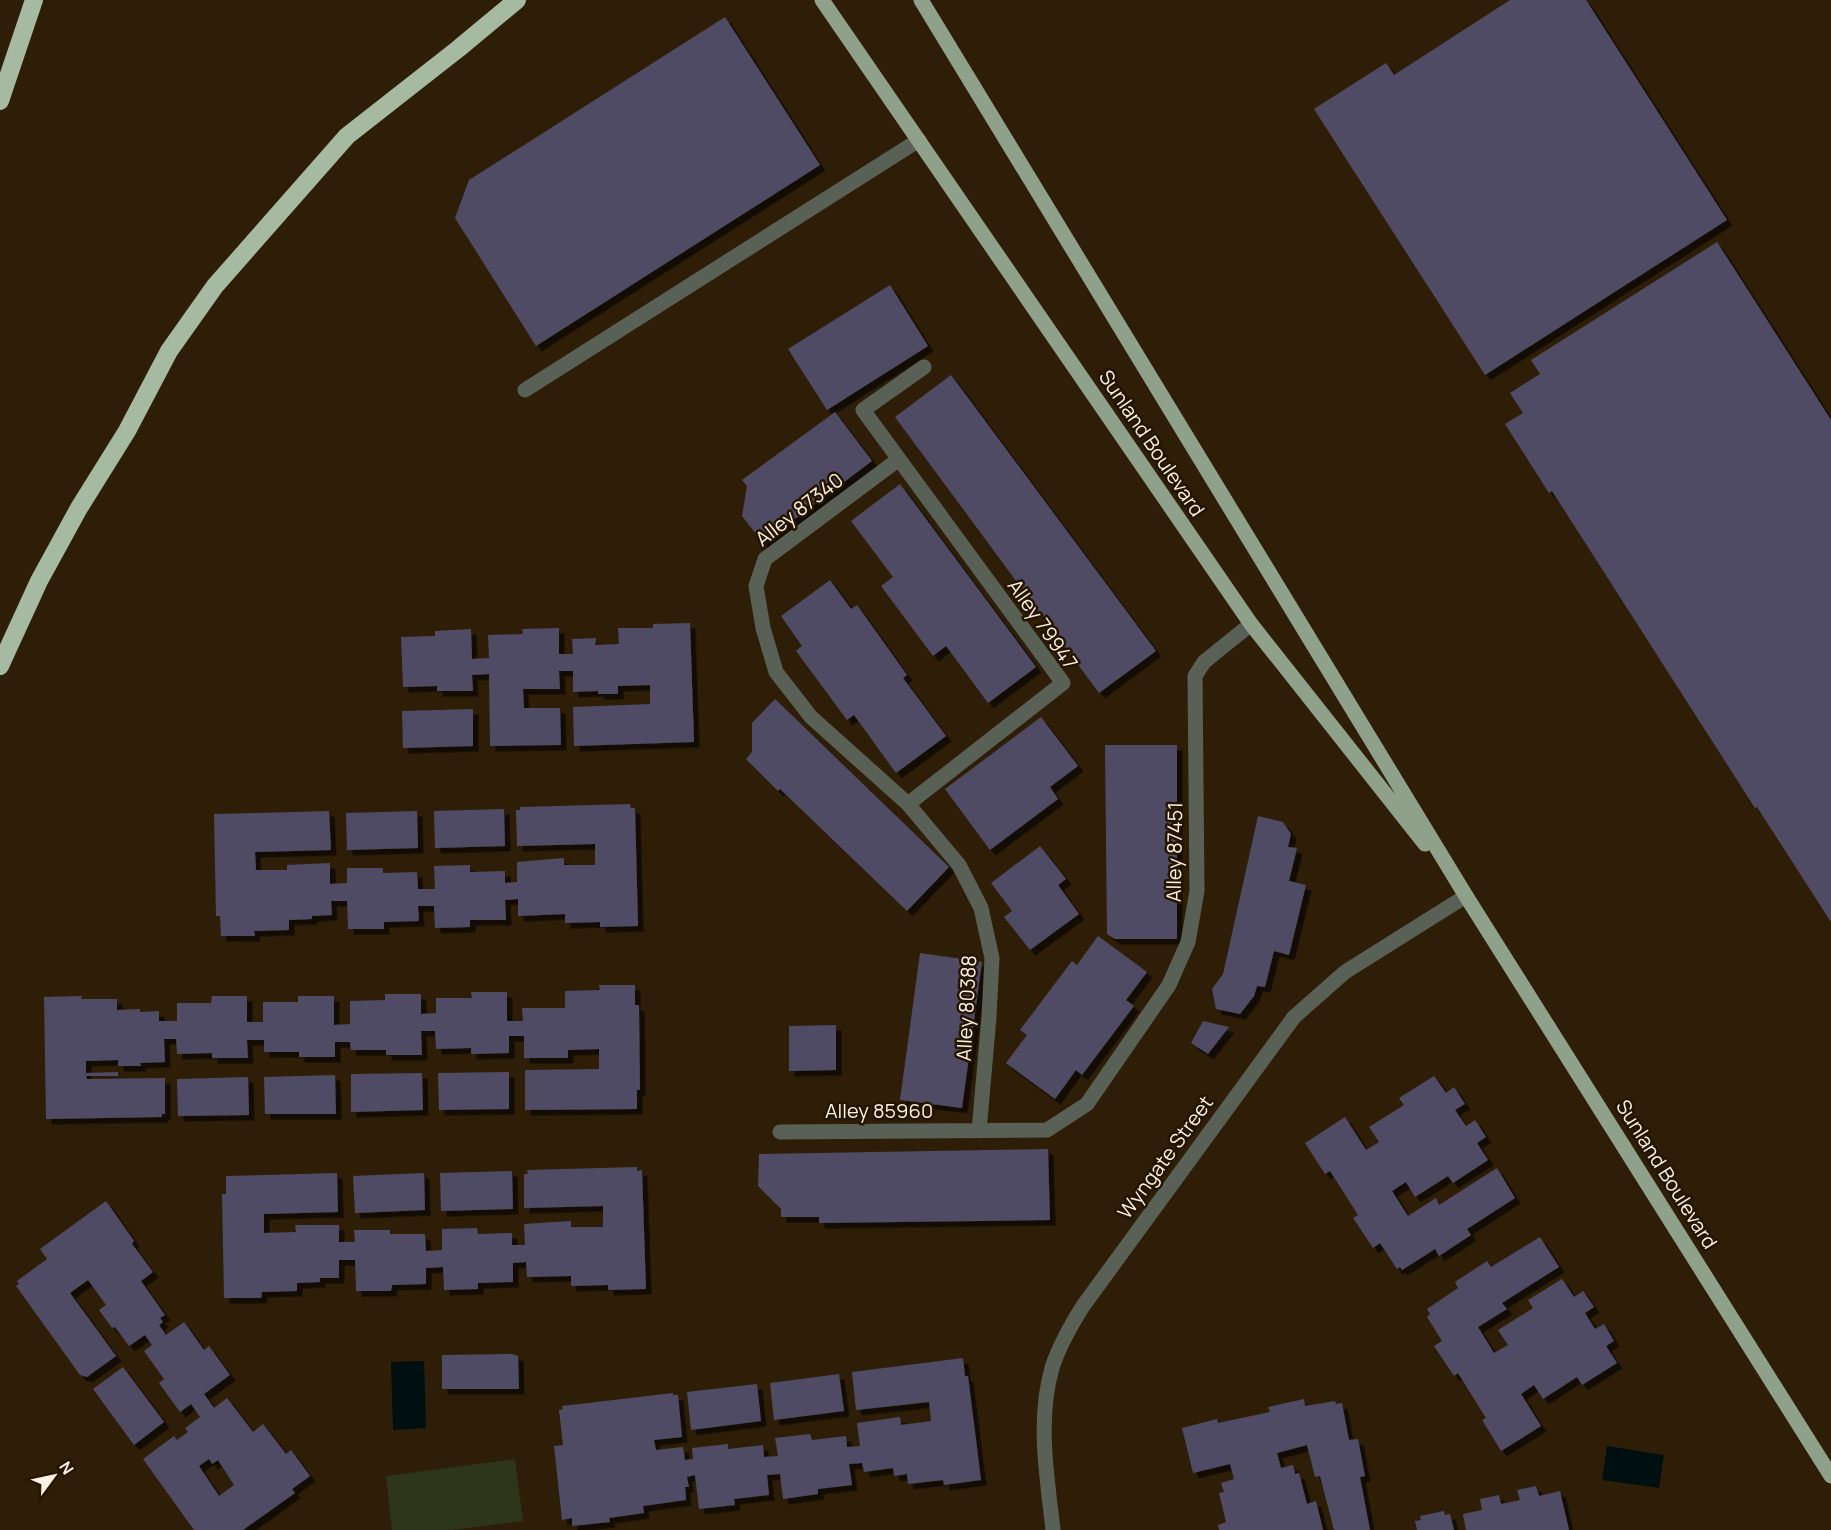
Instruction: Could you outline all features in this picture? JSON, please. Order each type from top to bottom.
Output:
[{"type":"highway","points":[[0,101],[34,0]]},
{"type":"highway","points":[[0,666],[39,581],[80,508],[127,430],[169,351],[215,286],[347,136],[517,0]]},
{"type":"main road","name":"Sunland Boulevard","points":[[822,0],[1251,624],[1466,896]]},
{"type":"main road","name":"Sunland Boulevard","points":[[921,0],[1466,896],[1831,1476]]},
{"type":"street","points":[[525,390],[919,140]]},
{"type":"street","points":[[898,459],[863,411],[924,367]]},
{"type":"street","name":"Alley 79947","points":[[898,459],[1063,683],[908,804]]},
{"type":"street","name":"Alley 87340","points":[[898,459],[765,559],[756,586],[763,628],[776,672],[811,717],[908,804]]},
{"type":"street","name":"Alley 87451","points":[[979,1131],[1047,1130],[1087,1104],[1169,985],[1188,942],[1197,891],[1195,676],[1204,662],[1251,624]]},
{"type":"street","name":"Alley 80388","points":[[908,804],[959,865],[981,908],[993,958],[979,1131]]},
{"type":"street","name":"Wyngate Street","points":[[1053,1530],[1044,1455],[1048,1387],[1060,1348],[1083,1306],[1294,1017],[1345,972],[1466,896]]},
{"type":"street","name":"Alley 85960","points":[[780,1132],[979,1131]]},
{"type":"green space","points":[[515,1459],[523,1521],[451,1530],[392,1530],[386,1476]]},
{"type":"shaded area","points":[[424,1361],[426,1428],[393,1430],[391,1362]]},
{"type":"shaded area","points":[[1607,1446],[1664,1455],[1659,1488],[1602,1480]]},
{"type":"building","points":[[1510,0],[1586,0],[1727,220],[1485,375],[1314,109],[1386,63],[1394,75]]},
{"type":"building","points":[[725,17],[820,165],[536,346],[455,218],[469,180]]},
{"type":"building","points":[[1717,242],[1831,420],[1831,922],[1757,807],[1755,808],[1552,491],[1549,493],[1505,424],[1523,413],[1510,393],[1540,374],[1531,360]]},
{"type":"building","points":[[890,285],[928,346],[827,410],[788,349]]},
{"type":"building","points":[[951,375],[1156,651],[1099,693],[895,417]]},
{"type":"building","points":[[835,412],[872,461],[763,543],[742,516],[747,486],[742,480]]},
{"type":"building","points":[[900,484],[1036,667],[988,703],[946,646],[933,656],[881,586],[893,577],[851,521]]},
{"type":"building","points":[[830,580],[851,609],[857,605],[907,675],[903,678],[946,736],[896,773],[854,715],[847,720],[796,651],[802,646],[781,616]]},
{"type":"building","points":[[690,623],[694,742],[574,746],[573,707],[650,704],[650,685],[618,686],[618,694],[598,694],[598,691],[573,692],[573,671],[559,671],[560,689],[523,689],[524,708],[560,708],[561,745],[490,746],[489,674],[472,675],[473,691],[437,691],[437,686],[403,687],[401,637],[435,636],[435,631],[471,629],[472,659],[489,658],[488,635],[523,634],[522,629],[559,628],[559,654],[573,654],[572,639],[596,638],[595,645],[619,644],[618,628],[653,628],[653,624]]},
{"type":"building","points":[[775,699],[949,867],[907,911],[746,759],[752,752],[752,723]]},
{"type":"building","points":[[473,709],[473,746],[403,748],[402,711]]},
{"type":"building","points":[[1041,717],[1078,766],[1050,787],[1058,799],[990,850],[945,789]]},
{"type":"building","points":[[1105,745],[1177,745],[1177,939],[1115,939],[1107,934]]},
{"type":"building","points":[[630,804],[631,808],[635,808],[638,926],[600,927],[600,922],[565,923],[565,914],[518,916],[518,899],[505,900],[506,920],[470,920],[470,927],[435,928],[434,906],[418,906],[419,921],[384,922],[384,929],[348,929],[347,901],[331,901],[332,915],[289,920],[289,930],[254,931],[255,936],[221,936],[220,916],[216,916],[214,814],[329,811],[331,850],[255,852],[256,870],[287,870],[287,865],[330,863],[330,884],[347,883],[347,868],[383,868],[383,873],[417,872],[418,889],[435,889],[434,866],[470,865],[470,872],[505,871],[505,883],[517,882],[517,862],[564,858],[564,865],[595,865],[595,844],[517,846],[516,810],[520,810],[520,807]]},
{"type":"building","points":[[504,809],[505,846],[435,848],[434,811]]},
{"type":"building","points":[[417,811],[418,848],[347,850],[346,813]]},
{"type":"building","points":[[1258,816],[1283,822],[1291,834],[1288,847],[1297,848],[1289,881],[1306,885],[1289,955],[1274,951],[1265,987],[1257,986],[1254,996],[1240,1014],[1216,1009],[1212,989],[1223,974]]},
{"type":"building","points":[[1040,846],[1066,879],[1058,885],[1079,914],[1030,950],[1004,917],[1012,911],[991,883]]},
{"type":"building","points":[[1098,936],[1147,972],[1126,1000],[1134,1006],[1082,1075],[1076,1070],[1055,1099],[1006,1063],[1027,1035],[1020,1030],[1072,961],[1077,965]]},
{"type":"building","points":[[920,953],[982,962],[962,1108],[900,1100]]},
{"type":"building","points":[[599,985],[635,985],[635,1005],[639,1005],[640,1090],[637,1090],[637,1109],[525,1110],[525,1070],[599,1069],[599,1049],[568,1050],[568,1058],[524,1058],[524,1036],[509,1036],[509,1053],[471,1054],[471,1048],[436,1049],[435,1031],[421,1031],[422,1055],[386,1055],[386,1050],[351,1050],[350,1042],[335,1042],[335,1057],[299,1057],[299,1052],[264,1052],[264,1040],[247,1040],[248,1058],[212,1058],[212,1053],[177,1054],[176,1039],[164,1039],[165,1062],[140,1063],[141,1066],[118,1066],[118,1060],[86,1061],[86,1073],[118,1072],[118,1076],[86,1076],[87,1079],[165,1078],[165,1114],[162,1114],[162,1117],[46,1119],[44,997],[82,996],[81,999],[117,999],[117,1010],[159,1011],[159,1021],[177,1021],[177,1003],[211,1003],[212,996],[247,996],[247,1022],[263,1022],[263,1002],[298,1002],[298,996],[334,996],[334,1025],[350,1024],[350,1001],[385,1000],[385,994],[421,994],[421,1014],[436,1013],[436,998],[472,998],[471,992],[507,992],[507,1021],[523,1021],[522,1008],[565,1008],[565,991],[600,990]]},
{"type":"building","points":[[1203,1021],[1229,1027],[1208,1054],[1191,1043]]},
{"type":"building","points":[[836,1025],[836,1070],[789,1071],[789,1026]]},
{"type":"building","points":[[509,1072],[509,1109],[439,1110],[438,1073]]},
{"type":"building","points":[[422,1073],[423,1110],[351,1112],[351,1074]]},
{"type":"building","points":[[335,1075],[336,1114],[265,1114],[264,1077]]},
{"type":"building","points":[[1434,1076],[1446,1093],[1454,1087],[1465,1104],[1455,1110],[1466,1126],[1475,1120],[1486,1137],[1477,1143],[1488,1160],[1453,1183],[1448,1176],[1415,1197],[1406,1182],[1392,1191],[1408,1216],[1436,1198],[1439,1205],[1497,1168],[1515,1198],[1467,1229],[1471,1235],[1439,1256],[1435,1249],[1402,1270],[1400,1267],[1397,1269],[1380,1243],[1373,1248],[1353,1218],[1358,1215],[1330,1171],[1325,1174],[1305,1143],[1345,1117],[1366,1150],[1379,1142],[1369,1127],[1404,1105],[1399,1098]]},
{"type":"building","points":[[248,1077],[249,1115],[178,1116],[177,1079]]},
{"type":"building","points":[[1048,1149],[1050,1220],[819,1223],[819,1217],[781,1217],[781,1209],[758,1186],[759,1154]]},
{"type":"building","points":[[637,1167],[637,1171],[642,1170],[646,1289],[608,1290],[608,1285],[571,1286],[571,1276],[527,1277],[526,1262],[513,1263],[513,1282],[478,1283],[478,1289],[444,1290],[443,1267],[426,1268],[426,1284],[392,1285],[391,1291],[356,1291],[355,1260],[339,1260],[339,1278],[320,1278],[320,1282],[297,1283],[297,1291],[262,1292],[261,1298],[224,1298],[222,1194],[226,1194],[226,1176],[337,1173],[338,1212],[264,1214],[264,1233],[296,1232],[295,1225],[339,1225],[339,1242],[355,1242],[354,1230],[390,1230],[390,1234],[425,1234],[426,1251],[442,1250],[442,1229],[477,1228],[478,1234],[512,1233],[512,1245],[525,1245],[524,1224],[571,1221],[571,1227],[603,1227],[603,1206],[524,1208],[524,1174],[528,1174],[527,1170]]},
{"type":"building","points":[[512,1171],[513,1209],[441,1211],[440,1173]]},
{"type":"building","points":[[424,1173],[425,1210],[355,1213],[353,1176]]},
{"type":"building","points":[[106,1201],[134,1241],[132,1244],[153,1272],[141,1281],[165,1315],[160,1318],[163,1322],[159,1325],[166,1335],[184,1322],[204,1350],[209,1346],[230,1375],[204,1394],[214,1408],[227,1398],[253,1432],[263,1424],[286,1454],[291,1450],[310,1476],[292,1489],[295,1493],[243,1530],[194,1530],[143,1459],[174,1436],[177,1440],[188,1432],[185,1428],[200,1417],[191,1404],[180,1412],[159,1383],[164,1379],[144,1351],[152,1345],[145,1335],[129,1346],[99,1310],[106,1305],[88,1280],[70,1293],[116,1356],[87,1377],[80,1375],[16,1286],[19,1284],[17,1281],[47,1259],[40,1249]],"holes":[[[209,1459],[212,1464],[218,1460],[234,1485],[219,1496],[199,1466]]]},
{"type":"building","points":[[1540,1237],[1559,1267],[1502,1303],[1507,1309],[1478,1327],[1494,1353],[1508,1345],[1498,1330],[1533,1308],[1528,1300],[1562,1279],[1574,1297],[1583,1291],[1594,1307],[1585,1313],[1595,1329],[1604,1324],[1614,1341],[1606,1346],[1617,1363],[1582,1385],[1577,1377],[1543,1399],[1534,1385],[1521,1394],[1541,1426],[1501,1451],[1482,1420],[1486,1418],[1458,1373],[1454,1376],[1434,1346],[1442,1341],[1427,1317],[1430,1314],[1427,1309],[1458,1288],[1455,1282],[1487,1261],[1491,1267]]},
{"type":"building","points":[[512,1354],[518,1356],[519,1389],[442,1389],[442,1355]]},
{"type":"building","points":[[963,1358],[965,1376],[968,1376],[981,1480],[944,1485],[943,1480],[908,1484],[907,1474],[894,1476],[893,1468],[864,1472],[862,1463],[849,1464],[852,1485],[818,1489],[818,1494],[783,1499],[780,1474],[767,1475],[769,1495],[734,1499],[735,1505],[699,1509],[695,1475],[687,1477],[689,1487],[685,1487],[686,1500],[643,1506],[644,1513],[609,1518],[610,1522],[572,1526],[572,1518],[562,1520],[554,1446],[563,1445],[559,1410],[563,1409],[562,1406],[673,1393],[673,1395],[678,1395],[682,1437],[654,1440],[656,1450],[683,1447],[685,1460],[693,1459],[692,1448],[728,1444],[728,1449],[763,1445],[764,1457],[778,1456],[775,1438],[810,1434],[812,1440],[846,1436],[847,1447],[860,1446],[857,1423],[900,1417],[901,1425],[931,1421],[929,1402],[856,1410],[852,1372]]},
{"type":"building","points":[[123,1367],[164,1422],[134,1445],[93,1389]]},
{"type":"building","points":[[839,1374],[844,1411],[774,1420],[770,1383]]},
{"type":"building","points":[[757,1384],[761,1421],[691,1430],[687,1392]]},
{"type":"building","points":[[1304,1399],[1305,1406],[1335,1401],[1336,1404],[1342,1403],[1349,1440],[1358,1439],[1365,1476],[1360,1477],[1370,1530],[1334,1530],[1320,1476],[1315,1477],[1307,1445],[1277,1453],[1281,1468],[1293,1465],[1295,1474],[1299,1473],[1307,1504],[1316,1501],[1323,1530],[1219,1530],[1218,1525],[1226,1522],[1219,1493],[1224,1492],[1221,1483],[1234,1479],[1230,1464],[1193,1473],[1182,1428],[1217,1419],[1218,1423],[1270,1412],[1268,1407]]},
{"type":"building","points":[[1536,1486],[1539,1496],[1560,1491],[1569,1530],[1466,1530],[1463,1514],[1482,1510],[1480,1499],[1499,1495],[1501,1504],[1520,1500],[1517,1490]]},
{"type":"building","points":[[1444,1511],[1445,1515],[1450,1514],[1454,1530],[1417,1530],[1415,1521],[1421,1520],[1420,1516]]}]
